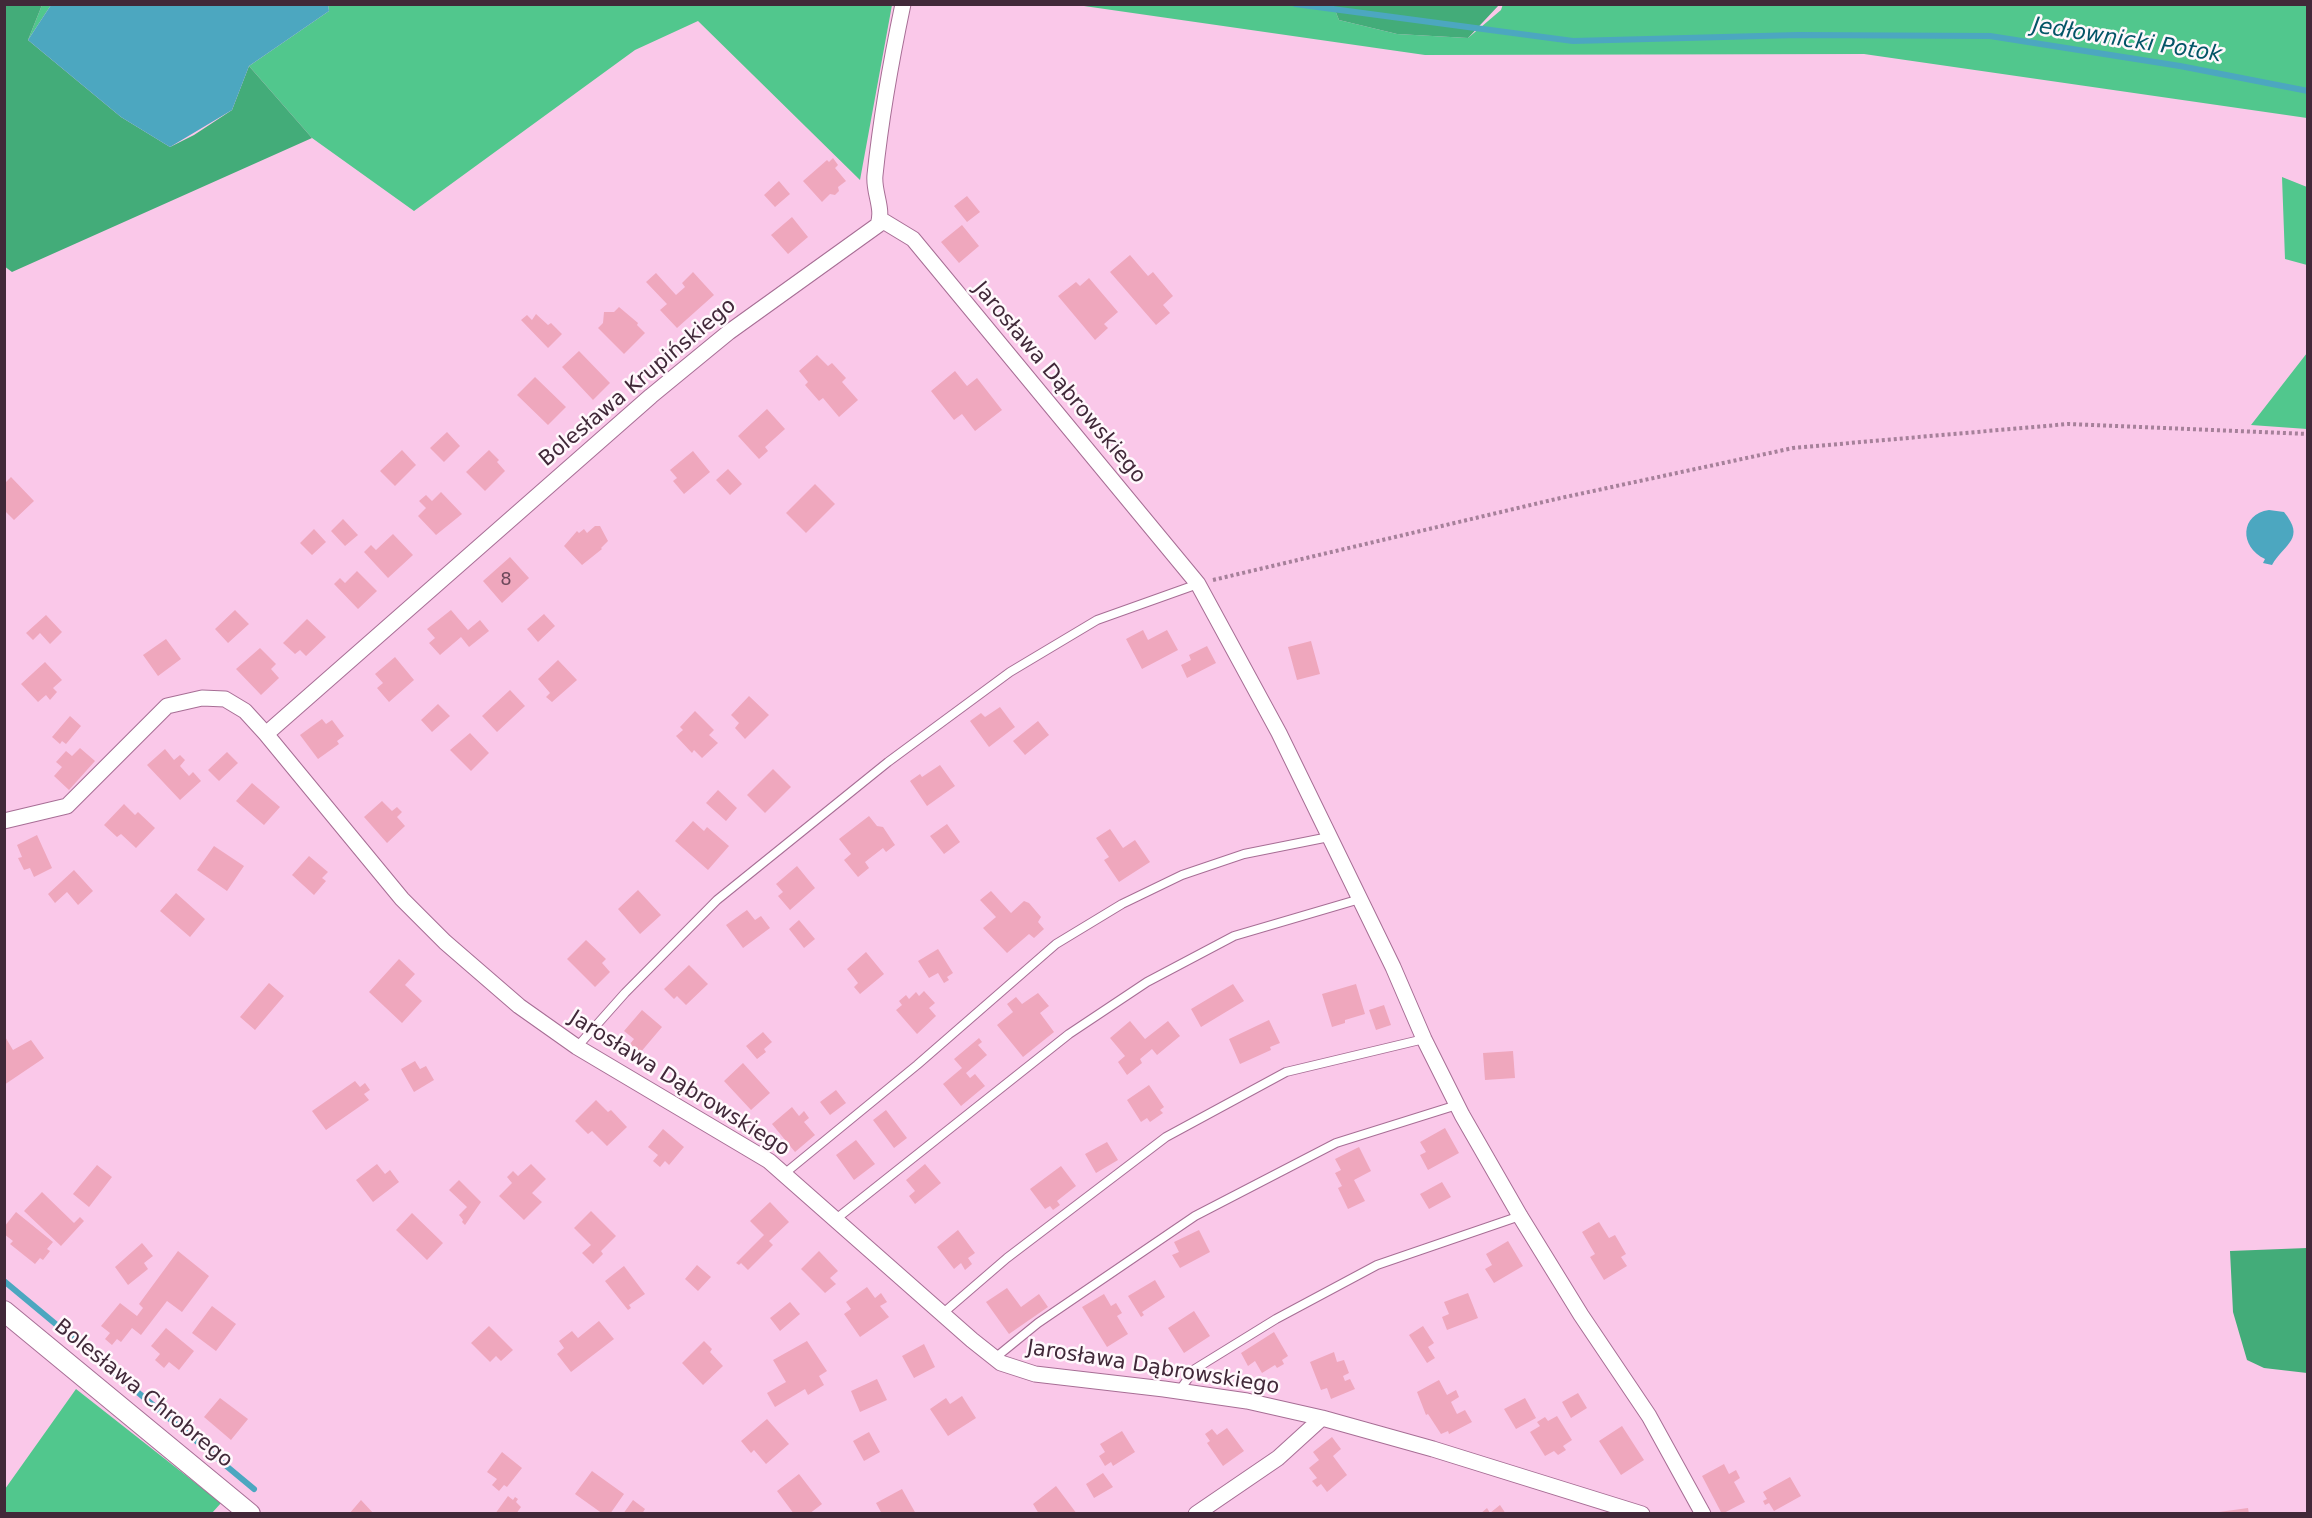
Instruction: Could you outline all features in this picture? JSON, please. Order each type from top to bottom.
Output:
[{"type":"street","points":[[880,219],[874,178],[886,84],[903,4]]},
{"type":"street","name":"Jarosława Dąbrowskiego","points":[[880,219],[913,239],[1198,584],[1278,733],[1393,967],[1424,1039],[1457,1105],[1520,1216],[1581,1316],[1648,1416],[1703,1514]]},
{"type":"street","name":"Bolesława Krupińskiego","points":[[266,734],[651,396],[729,332],[868,234],[878,225],[880,219]]},
{"type":"street","name":"Jarosława Dąbrowskiego","points":[[4,821],[67,806],[167,706],[202,698],[225,699],[245,711],[266,734],[402,899],[438,935],[519,1006],[577,1047],[769,1161],[1001,1363],[1035,1374],[1247,1401],[1322,1418],[1433,1449],[1642,1514]]},
{"type":"street","name":"Bolesława Chrobrego","points":[[4,1311],[250,1514]]},
{"type":"street","points":[[1196,1514],[1278,1458],[1322,1418]]},
{"type":"lane","points":[[577,1047],[625,993],[717,900],[888,762],[1010,672],[1097,620],[1198,584]]},
{"type":"lane","points":[[784,1174],[917,1065],[1056,944],[1122,904],[1182,875],[1244,854],[1329,837]]},
{"type":"lane","points":[[836,1219],[1069,1034],[1148,982],[1234,936],[1360,899]]},
{"type":"lane","points":[[942,1314],[1006,1258],[1166,1137],[1287,1072],[1424,1039]]},
{"type":"lane","points":[[994,1358],[1038,1323],[1195,1216],[1336,1143],[1457,1105]]},
{"type":"lane","points":[[1179,1391],[1195,1369],[1276,1319],[1377,1265],[1520,1216]]},
{"type":"path","points":[[1198,584],[1556,499],[1793,448],[2068,424],[2307,434]]},
{"type":"green space","points":[[1333,4],[1499,5],[1468,38],[1397,34],[1339,20]]},
{"type":"green space","points":[[1503,4],[2307,5],[2307,118],[1864,54],[1425,55],[1077,5],[1333,5],[1339,20],[1397,34],[1468,38],[1501,10]]},
{"type":"green space","points":[[4,5],[42,5],[28,40],[121,117],[170,147],[194,135],[232,110],[249,66],[312,138],[12,272],[4,266]]},
{"type":"green space","points":[[42,5],[51,5],[28,40]]},
{"type":"green space","points":[[328,5],[892,5],[860,180],[698,21],[635,50],[414,211],[312,138],[249,66],[329,11]]},
{"type":"green space","points":[[2282,177],[2307,187],[2307,265],[2285,259]]},
{"type":"green space","points":[[2307,353],[2307,429],[2251,425]]},
{"type":"green space","points":[[2307,1248],[2307,1373],[2264,1368],[2247,1360],[2233,1312],[2230,1251]]},
{"type":"green space","points":[[76,1389],[221,1503],[212,1513],[5,1513],[5,1489]]},
{"type":"water","points":[[51,5],[328,5],[329,11],[249,66],[232,110],[170,147],[121,117],[28,40]]},
{"type":"water","points":[[2269,510],[2284,512],[2293,529],[2291,540],[2272,565],[2263,563],[2265,559],[2251,547],[2246,532],[2252,518]]},
{"type":"building","points":[[833,158],[838,165],[835,168],[846,181],[838,187],[839,191],[835,195],[830,194],[822,202],[803,181],[827,160],[829,162]]},
{"type":"building","points":[[779,181],[790,194],[775,207],[764,195]]},
{"type":"building","points":[[967,196],[980,212],[967,222],[954,206]]},
{"type":"building","points":[[792,217],[808,237],[788,254],[771,235]]},
{"type":"building","points":[[962,225],[979,246],[959,263],[941,242]]},
{"type":"building","points":[[1130,255],[1148,276],[1153,272],[1173,296],[1163,305],[1170,313],[1156,325],[1110,272]]},
{"type":"building","points":[[693,272],[714,295],[677,328],[660,310],[667,304],[646,282],[656,273],[676,295],[685,287],[682,283]]},
{"type":"building","points":[[1089,278],[1118,312],[1104,324],[1108,328],[1095,340],[1058,296],[1076,282],[1080,286]]},
{"type":"building","points":[[619,307],[638,323],[637,325],[645,333],[624,354],[598,328],[603,323],[604,312],[614,312]]},
{"type":"building","points":[[536,314],[548,325],[551,323],[562,334],[548,348],[521,320],[527,315],[532,320]]},
{"type":"building","points":[[579,351],[610,383],[593,400],[562,367]]},
{"type":"building","points":[[817,355],[828,366],[832,363],[846,378],[842,382],[858,400],[839,417],[823,398],[819,401],[805,385],[808,382],[799,371]]},
{"type":"building","points":[[955,371],[967,386],[977,378],[1002,410],[975,431],[962,414],[954,420],[931,391]]},
{"type":"building","points":[[535,377],[566,407],[548,425],[517,395]]},
{"type":"building","points":[[767,409],[785,429],[765,447],[768,451],[759,459],[738,436]]},
{"type":"building","points":[[447,432],[460,446],[444,462],[430,448]]},
{"type":"building","points":[[402,450],[416,465],[395,486],[380,471]]},
{"type":"building","points":[[489,450],[499,460],[497,462],[505,471],[485,491],[466,472]]},
{"type":"building","points":[[693,451],[710,472],[684,494],[673,481],[677,478],[670,470]]},
{"type":"building","points":[[728,469],[742,484],[730,495],[716,480]]},
{"type":"building","points":[[11,477],[34,501],[14,520],[4,510],[4,484]]},
{"type":"building","points":[[815,484],[835,504],[806,533],[786,513]]},
{"type":"building","points":[[441,492],[462,514],[436,535],[418,516],[426,508],[419,501],[426,495],[432,501]]},
{"type":"building","points":[[343,519],[358,535],[345,546],[331,531]]},
{"type":"building","points":[[595,526],[600,526],[608,541],[602,549],[582,565],[564,546],[577,531],[579,533],[584,529],[587,533]]},
{"type":"building","points":[[314,529],[326,542],[312,555],[300,543]]},
{"type":"building","points":[[393,534],[413,555],[388,578],[364,552],[371,545],[376,550]]},
{"type":"building","points":[[510,557],[529,578],[502,603],[483,581]]},
{"type":"building","points":[[357,571],[377,591],[358,609],[334,584],[340,578],[345,583]]},
{"type":"building","points":[[235,610],[249,624],[228,643],[215,629]]},
{"type":"building","points":[[451,610],[468,630],[480,620],[489,631],[469,647],[461,637],[440,655],[429,643],[435,638],[427,629]]},
{"type":"building","points":[[544,614],[555,626],[538,642],[527,629]]},
{"type":"building","points":[[46,615],[62,632],[50,644],[40,633],[33,640],[26,633]]},
{"type":"building","points":[[307,619],[326,637],[306,656],[300,650],[295,654],[283,643]]},
{"type":"building","points":[[1143,630],[1148,640],[1167,630],[1178,650],[1142,669],[1126,639]]},
{"type":"building","points":[[166,639],[181,659],[158,676],[143,655]]},
{"type":"building","points":[[1311,641],[1320,674],[1297,680],[1288,647]]},
{"type":"building","points":[[1207,646],[1216,663],[1187,678],[1181,665],[1191,660],[1189,655]]},
{"type":"building","points":[[260,648],[276,664],[271,669],[279,678],[261,695],[236,669]]},
{"type":"building","points":[[395,657],[414,680],[389,702],[377,688],[383,683],[375,674]]},
{"type":"building","points":[[558,660],[577,680],[552,702],[546,697],[550,693],[538,679]]},
{"type":"building","points":[[45,662],[62,680],[53,688],[57,692],[50,700],[46,695],[38,702],[21,684]]},
{"type":"building","points":[[510,690],[525,706],[497,732],[482,716]]},
{"type":"building","points":[[749,696],[769,715],[745,739],[735,728],[739,723],[731,715]]},
{"type":"building","points":[[438,704],[450,716],[432,732],[421,720]]},
{"type":"building","points":[[1000,707],[1015,727],[989,747],[970,721],[981,713],[985,717]]},
{"type":"building","points":[[695,711],[714,730],[709,735],[718,743],[702,758],[694,750],[692,753],[676,736],[683,730],[680,727]]},
{"type":"building","points":[[70,716],[81,726],[66,744],[62,741],[60,744],[52,737]]},
{"type":"building","points":[[322,719],[326,724],[332,720],[344,736],[337,741],[339,744],[318,759],[300,735]]},
{"type":"building","points":[[1038,721],[1049,735],[1025,755],[1013,741]]},
{"type":"building","points":[[470,733],[489,753],[471,771],[450,750]]},
{"type":"building","points":[[80,748],[95,761],[69,790],[54,776],[62,767],[56,762],[66,751],[72,756]]},
{"type":"building","points":[[165,749],[174,760],[180,755],[185,760],[180,766],[189,776],[193,772],[201,781],[180,800],[147,765]]},
{"type":"building","points":[[227,752],[238,763],[219,781],[208,770]]},
{"type":"building","points":[[940,765],[955,786],[927,806],[910,781],[920,774],[922,777]]},
{"type":"building","points":[[773,769],[791,787],[765,813],[747,795]]},
{"type":"building","points":[[252,783],[280,807],[264,825],[236,801]]},
{"type":"building","points":[[718,790],[737,808],[726,821],[706,803]]},
{"type":"building","points":[[382,801],[392,811],[397,807],[402,812],[397,817],[405,826],[387,843],[364,817]]},
{"type":"building","points":[[124,804],[135,815],[138,812],[155,828],[136,848],[121,834],[117,837],[104,825]]},
{"type":"building","points":[[869,816],[877,826],[883,827],[895,845],[886,852],[883,848],[865,862],[869,868],[858,877],[844,860],[851,854],[839,839]]},
{"type":"building","points":[[693,821],[704,831],[707,827],[729,846],[708,870],[675,841]]},
{"type":"building","points":[[947,824],[960,842],[944,854],[930,836]]},
{"type":"building","points":[[1110,829],[1123,848],[1135,840],[1150,862],[1119,882],[1104,860],[1109,857],[1096,838]]},
{"type":"building","points":[[37,835],[52,868],[34,877],[30,868],[24,870],[18,858],[22,857],[17,845]]},
{"type":"building","points":[[214,846],[244,866],[227,891],[197,870]]},
{"type":"building","points":[[309,856],[328,872],[322,878],[326,881],[314,895],[292,875]]},
{"type":"building","points":[[797,866],[815,888],[790,910],[778,896],[783,892],[776,884]]},
{"type":"building","points":[[74,870],[93,891],[78,905],[67,892],[55,903],[48,894]]},
{"type":"building","points":[[638,890],[661,915],[640,934],[618,909]]},
{"type":"building","points":[[991,891],[1011,913],[1024,901],[1029,903],[1041,917],[1038,922],[1044,929],[1034,938],[1029,934],[1007,953],[983,928],[996,917],[980,900]]},
{"type":"building","points":[[176,893],[205,919],[190,937],[160,911]]},
{"type":"building","points":[[747,910],[755,920],[761,916],[770,928],[743,948],[726,925]]},
{"type":"building","points":[[799,920],[815,939],[804,948],[789,929]]},
{"type":"building","points":[[586,940],[606,959],[602,963],[610,972],[595,987],[567,959]]},
{"type":"building","points":[[938,949],[953,973],[944,983],[938,973],[929,978],[918,961]]},
{"type":"building","points":[[866,952],[884,974],[860,994],[854,987],[858,983],[847,969]]},
{"type":"building","points":[[399,959],[415,974],[405,985],[422,1001],[402,1023],[369,992]]},
{"type":"building","points":[[689,965],[708,984],[686,1005],[677,996],[674,999],[664,989]]},
{"type":"building","points":[[269,983],[284,996],[255,1030],[240,1017]]},
{"type":"building","points":[[1233,984],[1244,1001],[1201,1027],[1191,1009]]},
{"type":"building","points":[[1356,984],[1365,1014],[1332,1027],[1322,994]]},
{"type":"building","points":[[924,991],[935,1003],[929,1008],[936,1016],[917,1034],[896,1010],[902,1005],[899,1001],[906,995],[909,999],[916,992],[919,996]]},
{"type":"building","points":[[1038,993],[1049,1006],[1040,1013],[1054,1032],[1023,1057],[997,1025],[1013,1012],[1007,1004],[1016,997],[1022,1004]]},
{"type":"building","points":[[1384,1005],[1391,1025],[1376,1030],[1369,1010]]},
{"type":"building","points":[[642,1010],[662,1027],[640,1053],[630,1044],[634,1039],[624,1031]]},
{"type":"building","points":[[1269,1020],[1280,1043],[1270,1047],[1271,1050],[1240,1064],[1229,1039]]},
{"type":"building","points":[[1130,1021],[1145,1039],[1168,1021],[1180,1036],[1157,1055],[1152,1049],[1140,1059],[1142,1063],[1127,1075],[1118,1062],[1125,1056],[1110,1038]]},
{"type":"building","points":[[763,1032],[772,1042],[764,1049],[766,1052],[757,1059],[746,1046]]},
{"type":"building","points":[[4,1035],[13,1050],[31,1040],[44,1058],[4,1085]]},
{"type":"building","points":[[979,1038],[982,1042],[978,1045],[987,1055],[966,1073],[970,1078],[975,1074],[985,1086],[961,1106],[943,1084],[962,1068],[954,1059]]},
{"type":"building","points":[[1513,1051],[1515,1078],[1485,1080],[1483,1053]]},
{"type":"building","points":[[415,1061],[420,1069],[426,1066],[434,1080],[414,1092],[401,1069]]},
{"type":"building","points":[[743,1063],[770,1093],[751,1110],[724,1081]]},
{"type":"building","points":[[355,1081],[360,1087],[365,1083],[370,1090],[364,1094],[369,1100],[326,1130],[312,1111]]},
{"type":"building","points":[[1149,1085],[1164,1107],[1160,1110],[1163,1113],[1150,1122],[1147,1118],[1141,1122],[1127,1100]]},
{"type":"building","points":[[836,1090],[846,1103],[830,1115],[820,1102]]},
{"type":"building","points":[[596,1100],[608,1112],[611,1110],[627,1127],[607,1146],[592,1131],[588,1134],[575,1121]]},
{"type":"building","points":[[792,1107],[799,1116],[804,1111],[809,1118],[804,1122],[815,1135],[795,1152],[772,1124]]},
{"type":"building","points":[[886,1110],[907,1138],[894,1148],[873,1120]]},
{"type":"building","points":[[1445,1128],[1459,1153],[1428,1170],[1420,1155],[1426,1152],[1420,1142]]},
{"type":"building","points":[[663,1129],[684,1147],[669,1165],[665,1161],[660,1167],[653,1161],[658,1155],[648,1147]]},
{"type":"building","points":[[856,1140],[875,1164],[854,1180],[836,1155]]},
{"type":"building","points":[[1107,1142],[1118,1160],[1096,1173],[1085,1154]]},
{"type":"building","points":[[1359,1147],[1371,1171],[1354,1180],[1365,1201],[1348,1209],[1338,1188],[1342,1186],[1335,1173],[1341,1170],[1335,1159]]},
{"type":"building","points":[[377,1164],[385,1174],[390,1170],[399,1182],[373,1202],[356,1180]]},
{"type":"building","points":[[531,1164],[546,1179],[532,1193],[542,1202],[524,1220],[499,1196],[512,1183],[507,1177],[513,1171],[518,1176]]},
{"type":"building","points":[[925,1164],[941,1183],[915,1204],[909,1196],[915,1191],[906,1180]]},
{"type":"building","points":[[97,1165],[112,1177],[89,1207],[73,1194]]},
{"type":"building","points":[[1061,1166],[1076,1186],[1057,1201],[1060,1205],[1053,1210],[1050,1206],[1045,1209],[1030,1189]]},
{"type":"building","points":[[459,1180],[481,1202],[465,1225],[459,1215],[467,1207],[449,1190]]},
{"type":"building","points":[[1442,1182],[1451,1197],[1429,1209],[1420,1194]]},
{"type":"building","points":[[42,1192],[74,1223],[80,1217],[84,1221],[61,1246],[24,1211]]},
{"type":"building","points":[[770,1202],[789,1222],[769,1241],[773,1245],[748,1270],[741,1263],[739,1265],[736,1263],[764,1235],[750,1221]]},
{"type":"building","points":[[591,1211],[616,1236],[601,1251],[603,1254],[593,1264],[582,1253],[591,1245],[574,1228]]},
{"type":"building","points":[[16,1212],[53,1242],[47,1249],[50,1251],[43,1260],[40,1258],[35,1264],[10,1244],[13,1241],[4,1234],[4,1227]]},
{"type":"building","points":[[412,1213],[443,1243],[427,1260],[396,1230]]},
{"type":"building","points":[[1599,1222],[1609,1238],[1615,1235],[1626,1254],[1621,1257],[1627,1266],[1604,1280],[1590,1257],[1595,1254],[1582,1232]]},
{"type":"building","points":[[958,1230],[975,1253],[968,1258],[972,1264],[965,1270],[961,1263],[954,1269],[937,1247]]},
{"type":"building","points":[[1199,1230],[1210,1252],[1180,1268],[1172,1255],[1179,1252],[1174,1242]]},
{"type":"building","points":[[1508,1241],[1523,1266],[1494,1283],[1485,1269],[1492,1265],[1486,1254]]},
{"type":"building","points":[[142,1243],[153,1256],[144,1263],[148,1269],[128,1285],[115,1267]]},
{"type":"building","points":[[178,1251],[209,1276],[182,1312],[167,1301],[141,1335],[132,1328],[121,1342],[117,1339],[112,1345],[105,1339],[110,1333],[101,1326],[120,1303],[137,1316],[143,1308],[139,1304]]},
{"type":"building","points":[[819,1251],[838,1271],[830,1278],[836,1284],[825,1293],[801,1269]]},
{"type":"building","points":[[697,1265],[711,1277],[698,1291],[685,1279]]},
{"type":"building","points":[[624,1266],[645,1294],[629,1305],[631,1308],[628,1310],[605,1281]]},
{"type":"building","points":[[1155,1280],[1165,1297],[1142,1312],[1144,1315],[1141,1317],[1128,1296]]},
{"type":"building","points":[[867,1287],[875,1298],[881,1293],[887,1302],[880,1306],[889,1317],[860,1337],[844,1314],[851,1309],[846,1302]]},
{"type":"building","points":[[1007,1288],[1021,1307],[1039,1294],[1048,1307],[1009,1334],[986,1302]]},
{"type":"building","points":[[1468,1293],[1478,1318],[1447,1330],[1442,1317],[1449,1314],[1444,1302]]},
{"type":"building","points":[[1104,1294],[1111,1306],[1116,1303],[1122,1313],[1117,1316],[1128,1334],[1107,1347],[1082,1307]]},
{"type":"building","points":[[790,1302],[800,1314],[780,1331],[770,1318]]},
{"type":"building","points":[[212,1306],[236,1324],[216,1351],[192,1333]]},
{"type":"building","points":[[1194,1311],[1210,1336],[1184,1353],[1168,1328]]},
{"type":"building","points":[[599,1321],[614,1339],[571,1372],[557,1354],[564,1348],[559,1341],[572,1331],[578,1338]]},
{"type":"building","points":[[489,1326],[513,1350],[501,1361],[496,1356],[490,1362],[471,1343]]},
{"type":"building","points":[[1423,1326],[1434,1343],[1428,1347],[1435,1358],[1427,1363],[1409,1335]]},
{"type":"building","points":[[166,1328],[194,1351],[179,1370],[169,1362],[164,1368],[155,1360],[160,1354],[151,1346]]},
{"type":"building","points":[[1274,1332],[1288,1356],[1282,1360],[1284,1364],[1277,1368],[1275,1365],[1262,1373],[1255,1361],[1248,1366],[1241,1353]]},
{"type":"building","points":[[704,1341],[712,1349],[710,1352],[723,1366],[703,1385],[682,1363]]},
{"type":"building","points":[[807,1341],[827,1371],[819,1376],[824,1385],[808,1395],[805,1389],[775,1407],[767,1393],[786,1382],[773,1360]]},
{"type":"building","points":[[924,1344],[935,1367],[914,1378],[902,1356]]},
{"type":"building","points":[[1334,1352],[1337,1362],[1344,1360],[1349,1373],[1343,1376],[1345,1381],[1350,1379],[1355,1389],[1331,1399],[1327,1388],[1321,1390],[1310,1362]]},
{"type":"building","points":[[877,1379],[887,1400],[860,1412],[851,1391]]},
{"type":"building","points":[[1439,1380],[1447,1395],[1456,1390],[1459,1397],[1451,1402],[1457,1414],[1465,1410],[1472,1422],[1449,1434],[1448,1431],[1441,1434],[1428,1414],[1426,1415],[1417,1392]]},
{"type":"building","points":[[1578,1393],[1587,1408],[1571,1418],[1562,1402]]},
{"type":"building","points":[[962,1396],[976,1418],[948,1436],[930,1409],[946,1398],[950,1404]]},
{"type":"building","points":[[220,1398],[248,1419],[231,1440],[204,1417]]},
{"type":"building","points":[[1525,1398],[1536,1418],[1516,1429],[1504,1409]]},
{"type":"building","points":[[1557,1416],[1572,1440],[1563,1446],[1566,1450],[1558,1455],[1554,1451],[1545,1456],[1530,1432],[1540,1426],[1537,1422],[1545,1417],[1548,1421]]},
{"type":"building","points":[[767,1419],[789,1444],[766,1464],[754,1450],[751,1453],[741,1441]]},
{"type":"building","points":[[1622,1426],[1644,1460],[1621,1475],[1599,1441]]},
{"type":"building","points":[[1227,1428],[1244,1451],[1223,1466],[1207,1443],[1210,1441],[1205,1434],[1212,1429],[1217,1435]]},
{"type":"building","points":[[1122,1431],[1135,1452],[1113,1466],[1111,1462],[1105,1466],[1099,1456],[1105,1452],[1100,1444]]},
{"type":"building","points":[[869,1432],[880,1452],[864,1461],[853,1441]]},
{"type":"building","points":[[1332,1437],[1341,1449],[1333,1456],[1347,1475],[1327,1492],[1321,1484],[1317,1487],[1312,1481],[1317,1478],[1309,1468],[1319,1460],[1313,1452]]},
{"type":"building","points":[[502,1452],[522,1468],[507,1487],[504,1485],[499,1491],[492,1485],[497,1479],[487,1472]]},
{"type":"building","points":[[1724,1464],[1729,1474],[1736,1470],[1740,1478],[1734,1482],[1745,1502],[1722,1514],[1702,1476]]},
{"type":"building","points":[[592,1471],[624,1494],[610,1514],[603,1514],[575,1494]]},
{"type":"building","points":[[1103,1473],[1113,1487],[1094,1498],[1086,1484]]},
{"type":"building","points":[[799,1474],[822,1504],[809,1514],[794,1514],[777,1491]]},
{"type":"building","points":[[1790,1477],[1801,1496],[1774,1511],[1769,1503],[1765,1505],[1763,1501],[1767,1499],[1763,1492]]},
{"type":"building","points":[[1056,1486],[1077,1514],[1039,1514],[1033,1504]]},
{"type":"building","points":[[902,1489],[916,1514],[882,1514],[876,1503]]},
{"type":"building","points":[[508,1496],[513,1500],[515,1497],[518,1499],[516,1502],[521,1507],[516,1514],[495,1514]]},
{"type":"building","points":[[361,1500],[374,1514],[349,1514]]},
{"type":"building","points":[[633,1500],[645,1509],[642,1514],[623,1514]]},
{"type":"building","points":[[1500,1505],[1506,1514],[1480,1514],[1487,1508],[1490,1513]]},
{"type":"building","points":[[2248,1508],[2249,1514],[2219,1514],[2219,1512]]},
{"type":"waterway","name":"Jedłownicki Potok","points":[[1295,4],[1573,41],[1798,35],[1990,36],[2180,66],[2308,91]]},
{"type":"waterway","points":[[4,1281],[254,1489]]}]
